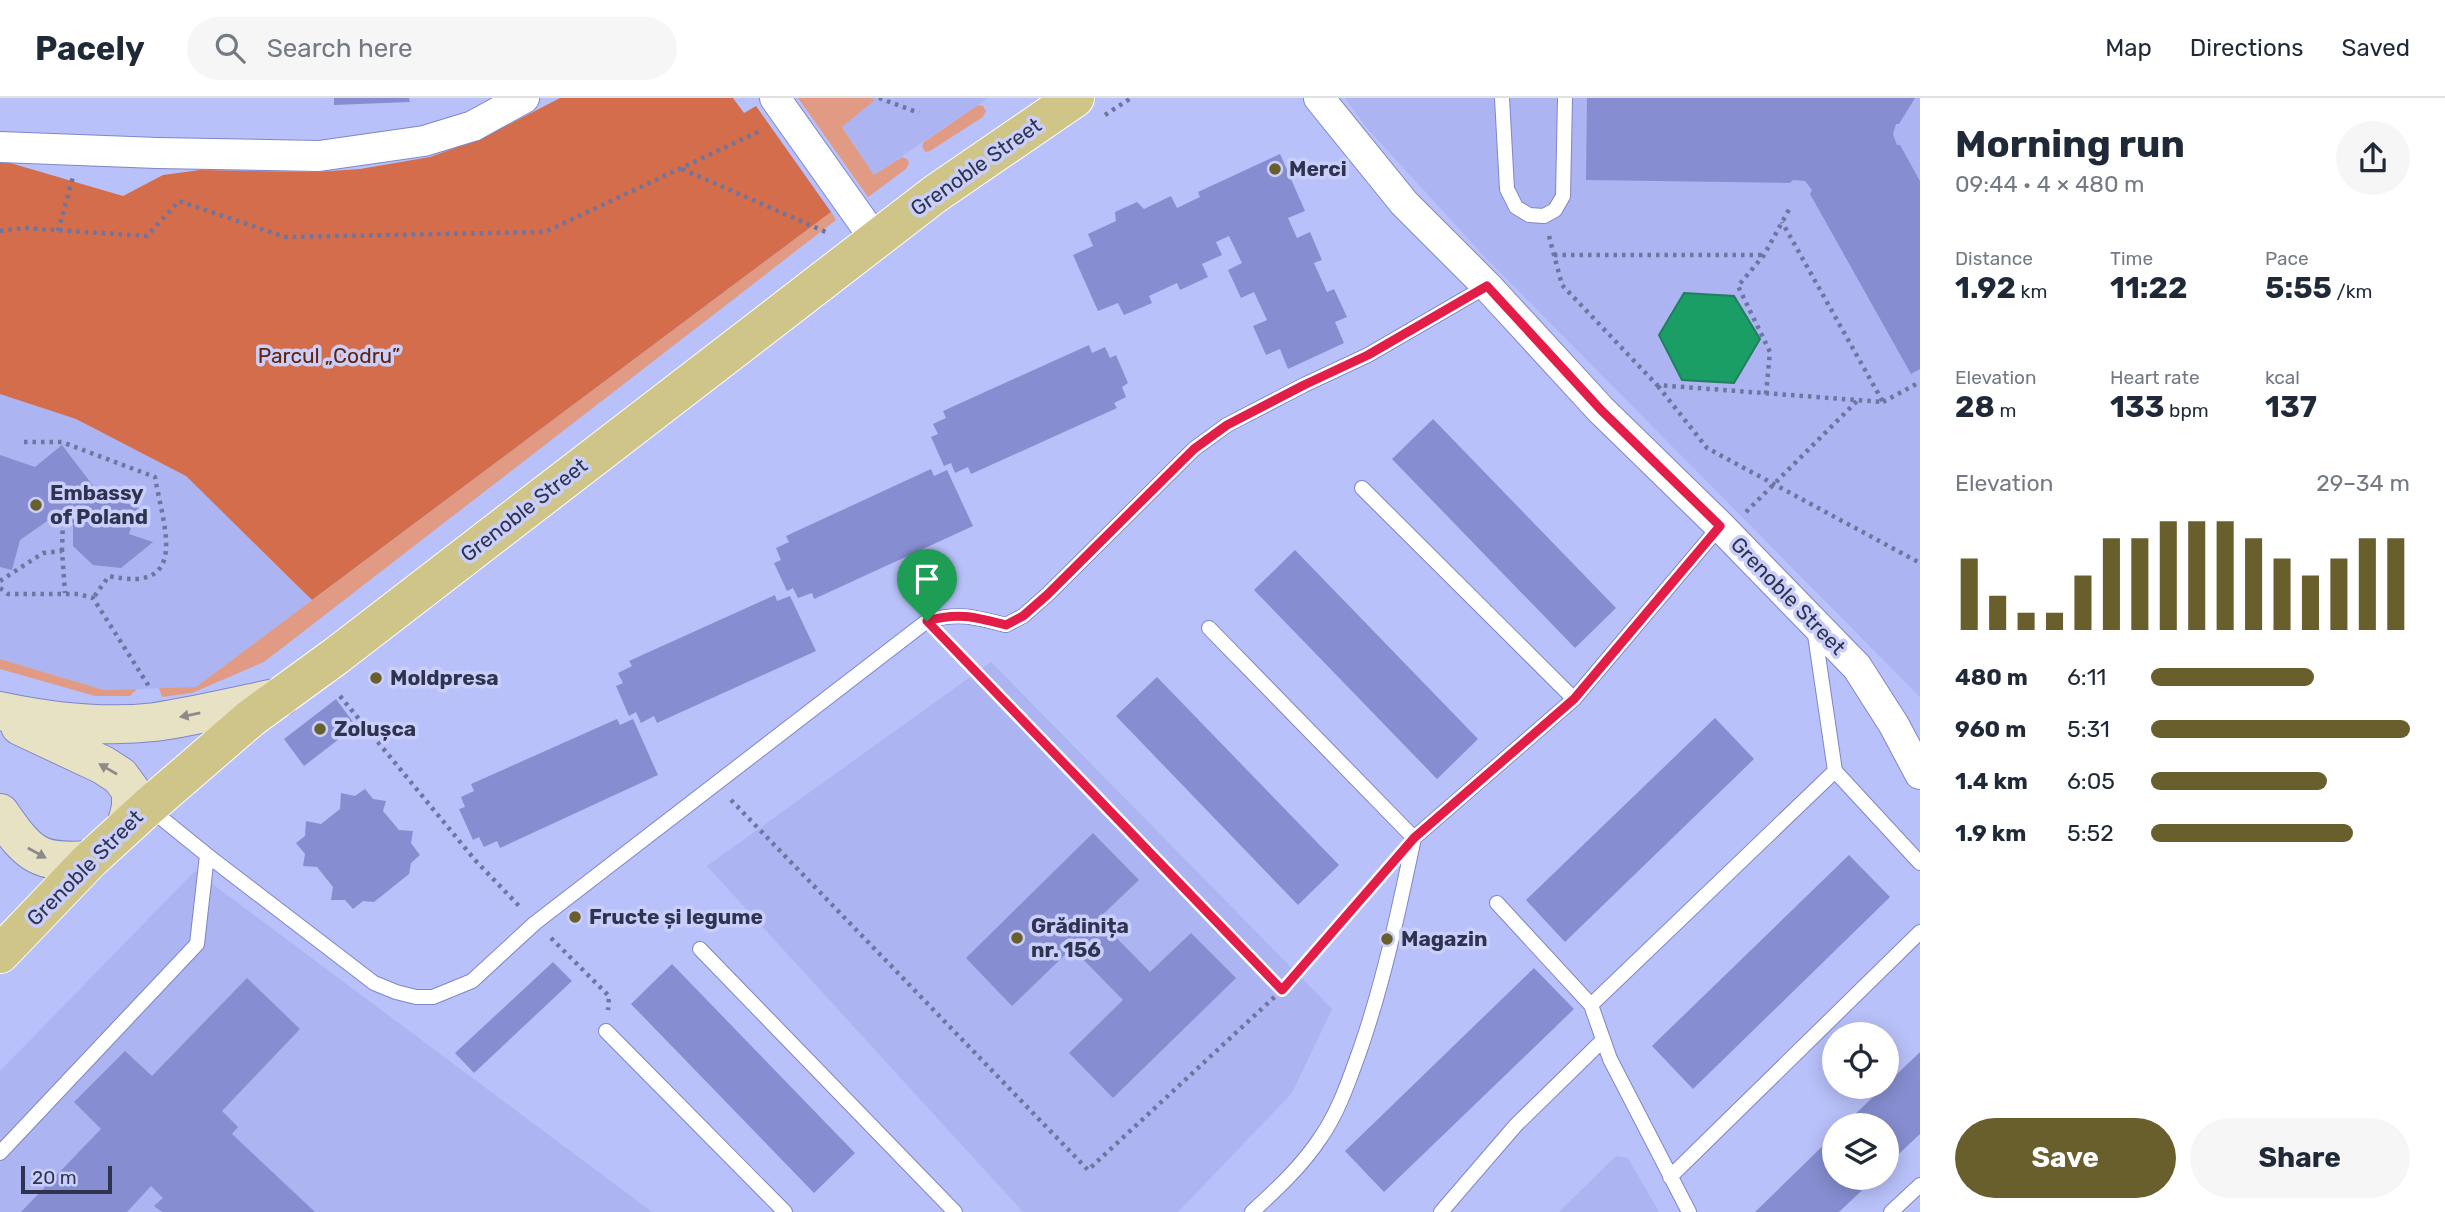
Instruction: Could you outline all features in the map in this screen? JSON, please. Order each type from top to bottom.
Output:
[{"type":"main road","name":"Grenoble Street","points":[[0,954],[90,860],[251,718],[281,697],[866,226],[935,194],[1075,98]]},
{"type":"street","points":[[775,98],[866,226]]},
{"type":"street","name":"Grenoble Street","points":[[1320,98],[1404,203],[1487,286],[1601,410],[1732,519],[1813,623],[1857,667],[1894,725],[1920,774]]},
{"type":"street","points":[[0,147],[319,156],[424,141],[473,126],[518,99]]},
{"type":"street","points":[[0,714],[69,723],[126,724],[155,722],[281,697]]},
{"type":"street","points":[[0,714],[120,776],[131,791],[131,807],[137,817]]},
{"type":"street","points":[[0,746],[21,736],[38,735]]},
{"type":"street","points":[[0,813],[19,840],[29,850],[44,858],[57,862],[90,860]]},
{"type":"lane","points":[[1503,98],[1507,189],[1516,207],[1528,215],[1544,216],[1555,210],[1563,196],[1565,98]]},
{"type":"lane","points":[[137,817],[207,855],[374,983],[415,997],[433,997],[472,981],[535,923],[927,621],[948,615],[1006,625],[1023,616],[1194,449],[1227,425],[1368,355],[1487,286]]},
{"type":"lane","points":[[1362,488],[1574,699]]},
{"type":"lane","points":[[1252,1212],[1295,1172],[1322,1136],[1346,1091],[1388,956],[1414,838],[1574,699],[1732,519]]},
{"type":"lane","points":[[1813,623],[1835,771],[1920,863]]},
{"type":"lane","points":[[1209,628],[1414,838]]},
{"type":"lane","points":[[1591,1005],[1835,771]]},
{"type":"lane","points":[[0,1153],[197,944],[207,855]]},
{"type":"lane","points":[[1497,903],[1591,1005],[1610,1059],[1689,1212]]},
{"type":"lane","points":[[1670,1177],[1920,932]]},
{"type":"lane","points":[[700,950],[955,1212]]},
{"type":"lane","points":[[606,1031],[785,1212]]},
{"type":"lane","points":[[1441,1212],[1517,1125],[1603,1040]]},
{"type":"lane","points":[[1891,1212],[1920,1185]]},
{"type":"path","points":[[879,98],[919,113]]},
{"type":"path","points":[[0,231],[24,228],[147,236],[179,201],[285,237],[545,232],[762,130]]},
{"type":"path","points":[[681,168],[830,234]]},
{"type":"path","points":[[58,231],[71,186]]},
{"type":"path","points":[[1766,394],[1770,352],[1738,286],[1764,254],[1791,206]]},
{"type":"path","points":[[1544,216],[1562,285],[1657,386],[1707,448],[1920,563]]},
{"type":"path","points":[[1782,222],[1883,402]]},
{"type":"path","points":[[819,243],[830,234],[866,226]]},
{"type":"path","points":[[1554,255],[1764,254]]},
{"type":"path","points":[[1657,386],[1883,402],[1920,382]]},
{"type":"path","points":[[1732,519],[1773,485],[1858,400]]},
{"type":"path","points":[[24,442],[62,442],[155,477],[168,550],[166,562],[154,573],[141,578],[108,576],[93,598]]},
{"type":"path","points":[[63,520],[65,593]]},
{"type":"path","points":[[0,581],[43,553],[62,551]]},
{"type":"path","points":[[0,588],[8,594],[65,593],[93,598],[151,689]]},
{"type":"path","points":[[927,621],[1282,990]]},
{"type":"path","points":[[338,694],[475,860],[609,996],[606,1031]]},
{"type":"path","points":[[716,784],[1088,1170],[1282,990],[1414,838]]},
{"type":"shaded area","points":[[798,98],[872,98],[875,100],[842,127],[874,175],[902,157],[909,163],[906,169],[868,197]]},
{"type":"shaded area","points":[[872,98],[988,98],[874,175],[842,126],[874,101]]},
{"type":"shaded area","points":[[1345,98],[1920,98],[1920,697],[1483,255],[1366,127]]},
{"type":"shaded area","points":[[978,105],[983,106],[986,111],[983,117],[925,152],[922,146],[924,142]]},
{"type":"shaded area","points":[[831,212],[836,220],[264,662],[192,693],[162,697],[159,688],[196,687]]},
{"type":"shaded area","points":[[1684,293],[1734,296],[1760,339],[1734,383],[1682,380],[1659,335]]},
{"type":"shaded area","points":[[0,394],[76,419],[186,476],[312,600],[196,687],[104,690],[0,659]]},
{"type":"shaded area","points":[[0,659],[104,690],[137,689],[130,696],[95,696],[0,669]]},
{"type":"shaded area","name":"Grădinița nr. 156","points":[[991,662],[1332,1009],[1292,1093],[1178,1212],[1023,1212],[707,866]]},
{"type":"shaded area","points":[[195,871],[652,1212],[0,1212],[0,1071]]},
{"type":"shaded area","points":[[1616,1156],[1628,1158],[1659,1212],[1559,1212]]},
{"type":"green space","name":"Parcul „Codru”","points":[[560,98],[733,98],[744,113],[756,106],[831,212],[312,600],[186,476],[76,419],[0,394],[0,160],[123,196],[163,175],[200,170],[316,172],[360,169],[430,157],[483,138]]},
{"type":"building","points":[[334,98],[409,98],[410,102],[334,105]]},
{"type":"building","points":[[1587,98],[1915,98],[1899,124],[1896,124],[1893,134],[1920,181],[1920,369],[1911,374],[1805,181],[1586,180]]},
{"type":"building","points":[[1280,154],[1305,211],[1288,218],[1297,238],[1310,232],[1322,260],[1314,263],[1327,292],[1334,289],[1347,317],[1335,322],[1344,343],[1288,369],[1280,349],[1266,355],[1253,326],[1267,320],[1254,292],[1241,298],[1228,270],[1242,263],[1229,236],[1216,242],[1222,255],[1202,264],[1208,277],[1180,290],[1177,283],[1149,296],[1152,303],[1124,315],[1118,303],[1098,311],[1073,255],[1093,246],[1088,234],[1116,221],[1115,212],[1137,202],[1144,209],[1171,196],[1177,208],[1200,197],[1198,192]]},
{"type":"building","points":[[1089,345],[1092,353],[1105,347],[1110,358],[1116,355],[1128,383],[1122,387],[1126,397],[1114,403],[1117,408],[971,474],[968,467],[955,473],[951,463],[944,466],[931,437],[938,434],[933,424],[946,418],[943,411]]},
{"type":"building","points":[[1433,419],[1616,608],[1575,648],[1392,459]]},
{"type":"building","points":[[62,445],[94,487],[89,491],[138,507],[129,534],[153,542],[121,568],[93,565],[73,546],[73,523],[53,517],[20,540],[12,570],[0,567],[0,455],[35,467]]},
{"type":"building","points":[[931,469],[934,476],[947,470],[973,526],[814,599],[812,593],[798,598],[793,588],[787,591],[774,563],[781,560],[776,548],[789,542],[786,536]]},
{"type":"building","points":[[1295,550],[1478,739],[1437,779],[1254,590]]},
{"type":"building","points":[[775,595],[777,601],[790,596],[816,651],[657,723],[654,716],[641,723],[636,712],[629,716],[616,686],[623,683],[618,673],[632,666],[629,661]]},
{"type":"building","points":[[1157,677],[1339,865],[1298,905],[1116,716]]},
{"type":"building","points":[[336,699],[356,726],[304,766],[284,739]]},
{"type":"building","points":[[1715,718],[1754,759],[1565,942],[1526,900]]},
{"type":"building","points":[[617,719],[620,725],[633,719],[658,775],[500,848],[497,841],[484,847],[479,837],[473,840],[459,809],[465,807],[461,797],[474,791],[471,784]]},
{"type":"building","points":[[365,789],[373,799],[386,801],[383,811],[399,830],[413,831],[411,843],[420,855],[411,863],[409,874],[374,902],[363,901],[353,909],[345,900],[331,900],[333,887],[317,867],[303,866],[305,854],[296,843],[305,836],[306,821],[321,824],[340,809],[341,793],[355,796]]},
{"type":"building","points":[[1093,833],[1139,880],[1098,919],[1150,972],[1191,933],[1236,978],[1113,1098],[1069,1053],[1123,1000],[1072,948],[1012,1006],[966,958]]},
{"type":"building","points":[[1849,855],[1890,897],[1693,1089],[1652,1046]]},
{"type":"building","points":[[553,962],[572,981],[474,1073],[455,1053]]},
{"type":"building","points":[[672,964],[855,1153],[814,1193],[631,1004]]},
{"type":"building","points":[[1534,968],[1574,1009],[1384,1192],[1345,1151]]},
{"type":"building","points":[[247,978],[300,1029],[222,1111],[238,1127],[232,1134],[315,1212],[162,1212],[154,1206],[163,1198],[151,1186],[127,1212],[21,1212],[101,1129],[74,1102],[125,1051],[152,1076]]},
{"type":"building","points":[[1920,1052],[1920,1134],[1899,1154],[1899,1113],[1856,1113],[1871,1099],[1899,1099],[1899,1072]]},
{"type":"building","points":[[1822,1147],[1822,1190],[1862,1190],[1839,1212],[1755,1212]]},
{"type":"place","name":"Merci","points":[[1275,169]]},
{"type":"place","name":"Embassy of Poland","points":[[36,505]]},
{"type":"place","name":"Moldpresa","points":[[376,678]]},
{"type":"place","name":"Zolușca","points":[[320,729]]},
{"type":"place","name":"Fructe și legume","points":[[575,917]]},
{"type":"place","name":"Grădinița nr. 156","points":[[1017,938]]},
{"type":"place","name":"Magazin","points":[[1387,939]]},
{"type":"route","points":[[1487,286],[1601,410],[1720,526],[1574,699],[1414,838],[1282,990],[927,621],[948,615],[1006,625],[1023,616],[1194,449],[1227,425],[1368,355],[1487,286]]}]
